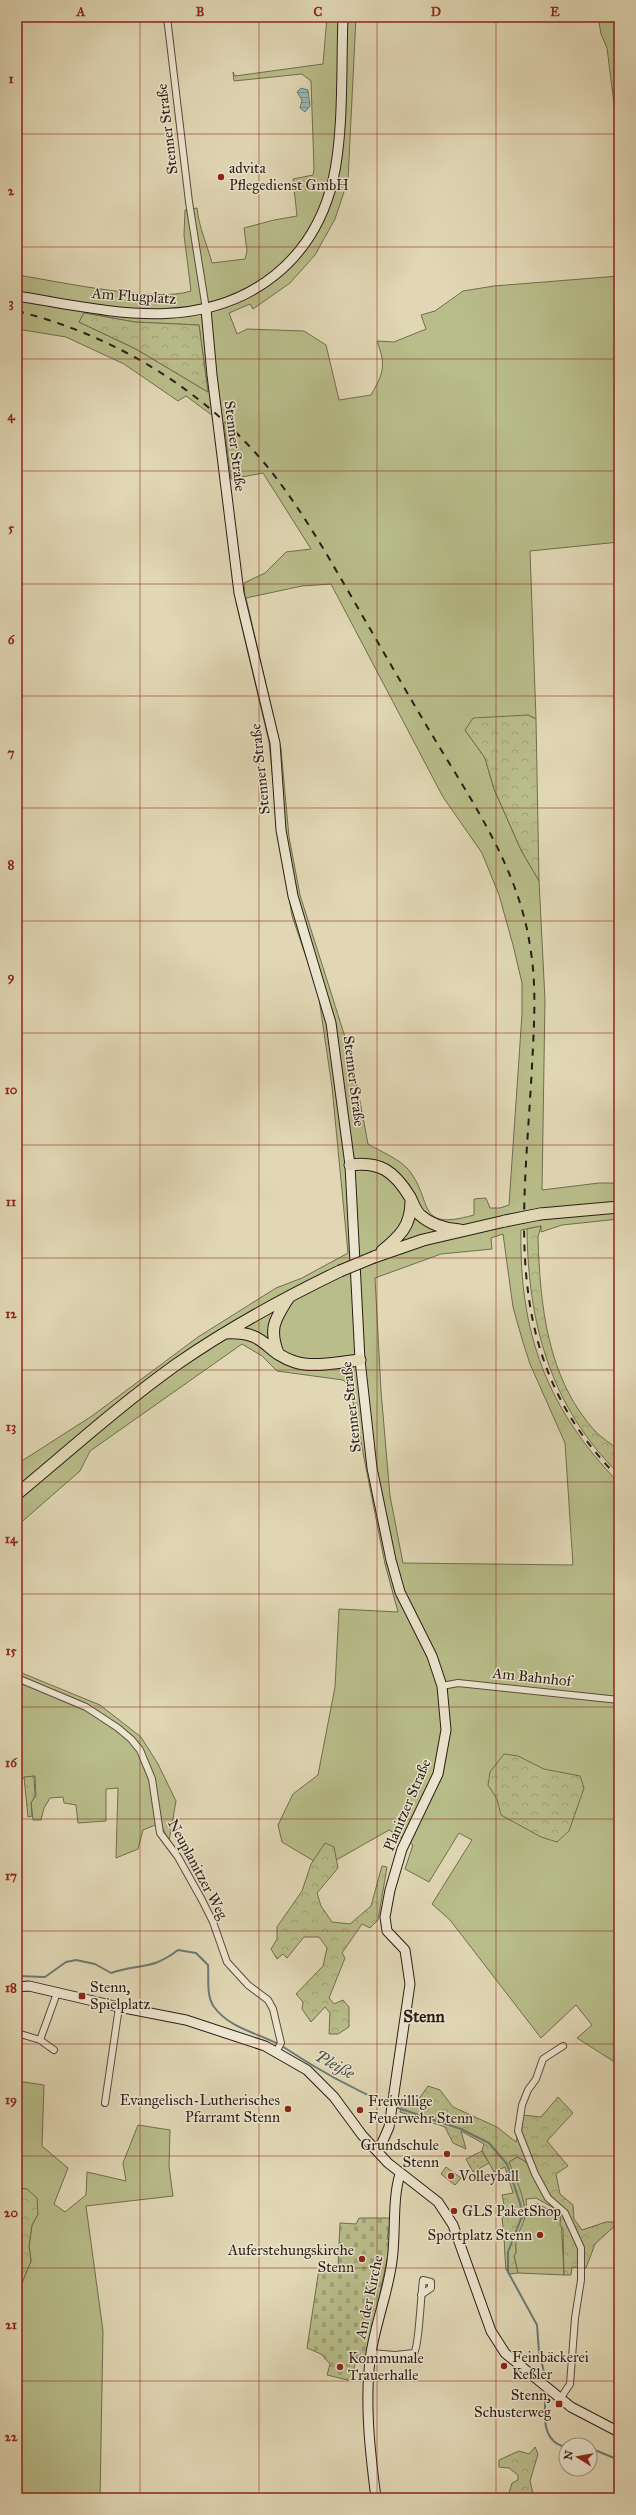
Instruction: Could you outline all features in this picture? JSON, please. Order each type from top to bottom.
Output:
[{"type":"highway","points":[[350,1165],[367,1163],[388,1170],[398,1178],[411,1199],[415,1209],[425,1219],[443,1227],[460,1230]]},
{"type":"highway","points":[[376,1256],[402,1234],[407,1227],[411,1199]]},
{"type":"highway","points":[[17,1494],[146,1387],[212,1341],[290,1296],[340,1271],[376,1256],[460,1230],[540,1214],[619,1207]]},
{"type":"highway","points":[[278,1353],[274,1343],[273,1327],[290,1296]]},
{"type":"highway","points":[[223,1334],[250,1334],[264,1342],[278,1353],[302,1364],[360,1360]]},
{"type":"street","name":"Stenner Straße","points":[[167,17],[189,202],[206,310],[212,375],[239,593],[275,743],[283,845],[293,896],[332,1023],[350,1165],[360,1360],[372,1468]]},
{"type":"street","name":"Am Flugplatz","points":[[17,296],[154,314],[186,314],[206,310],[236,300],[265,283],[293,260],[318,224],[328,201],[336,160],[343,17]]},
{"type":"street","name":"Planitzer Straße","points":[[372,1468],[391,1560],[400,1592],[432,1656],[442,1686],[446,1730],[444,1751],[438,1774],[402,1849],[390,1890],[385,1917],[387,1931],[405,1950],[410,1984],[391,2112],[386,2137],[378,2152]]},
{"type":"street","name":"Neuplanitzer Weg","points":[[17,1678],[86,1707],[118,1728],[140,1750],[152,1779],[160,1833],[178,1857],[206,1907],[227,1962],[248,1985],[268,2000],[281,2043],[276,2052]]},
{"type":"street","name":"Am Bahnhof","points":[[442,1686],[458,1683],[619,1700]]},
{"type":"street","points":[[17,1987],[29,1986],[118,2007],[186,2020],[276,2052],[307,2070],[330,2093],[378,2152],[400,2174],[438,2202],[453,2225],[496,2342],[505,2353],[560,2400],[583,2415],[619,2432]]},
{"type":"street","points":[[40,2040],[57,1993]]},
{"type":"street","points":[[105,2103],[118,2007]]},
{"type":"street","points":[[17,2033],[40,2040],[54,2050]]},
{"type":"street","points":[[560,2400],[570,2384],[575,2318],[581,2280],[581,2248],[565,2213],[548,2198],[524,2150],[518,2131],[522,2105],[528,2090],[536,2079],[543,2058],[563,2046]]},
{"type":"street","name":"An der Kirche","points":[[376,2498],[368,2376],[371,2353],[391,2269],[395,2240],[397,2190],[400,2174]]},
{"type":"street","points":[[371,2353],[395,2355],[414,2353],[416,2350],[421,2295]]},
{"type":"green space","points":[[327,17],[356,17],[348,180],[335,219],[315,255],[290,283],[253,309],[250,304],[229,313],[237,334],[247,329],[304,331],[326,345],[339,400],[371,395],[379,380],[382,369],[382,357],[377,341],[394,342],[426,329],[421,315],[435,311],[463,291],[494,286],[619,276],[619,542],[530,551],[536,719],[528,715],[465,730],[485,758],[494,789],[521,850],[539,881],[545,1000],[542,1190],[599,1183],[619,1183],[619,1219],[562,1225],[541,1232],[541,1226],[521,1230],[525,1303],[532,1336],[542,1367],[556,1398],[573,1427],[594,1455],[619,1483],[619,2060],[616,2063],[577,2038],[592,2025],[576,2005],[541,2038],[450,1920],[432,1904],[472,1840],[459,1833],[429,1882],[405,1869],[413,1845],[389,1830],[324,1867],[282,1842],[278,1825],[293,1794],[318,1775],[335,1687],[339,1609],[398,1612],[385,1564],[350,1387],[343,1380],[277,1371],[262,1356],[242,1344],[90,1451],[80,1471],[17,1526],[17,1464],[92,1416],[198,1337],[276,1288],[302,1278],[348,1253],[332,1087],[318,992],[292,916],[278,830],[269,742],[236,602],[245,598],[244,583],[265,573],[286,552],[311,549],[263,473],[231,479],[224,424],[186,396],[178,401],[124,364],[66,337],[17,329],[17,275],[131,293],[175,294],[191,291],[184,235],[185,210],[197,208],[201,229],[212,263],[245,259],[247,251],[244,228],[297,216],[293,179],[313,175],[314,169],[311,81],[302,74],[234,81],[233,72],[235,76],[323,64]],"holes":[[[84,313],[135,322],[199,325],[208,392],[136,349],[79,322]],[[331,584],[443,797],[482,853],[499,895],[522,983],[522,1014],[509,1205],[500,1208],[490,1208],[486,1198],[474,1199],[474,1215],[455,1219],[442,1219],[433,1216],[428,1210],[421,1191],[407,1168],[403,1164],[368,1144],[352,1059],[300,895],[289,837],[281,749],[246,598],[302,586]],[[503,1234],[513,1307],[522,1339],[530,1364],[565,1443],[573,1565],[403,1563],[390,1496],[381,1391],[375,1278],[441,1254],[492,1249],[491,1238]]]},
{"type":"green space","points":[[598,17],[619,17],[619,143],[607,48],[601,34]]},
{"type":"green space","points":[[84,313],[135,322],[199,325],[208,392],[136,349],[79,322]]},
{"type":"green space","points":[[528,715],[536,719],[539,881],[521,850],[494,789],[485,758],[465,730],[473,718]]},
{"type":"green space","points":[[541,1226],[538,1237],[541,1289],[549,1340],[556,1364],[566,1388],[579,1410],[595,1431],[619,1450],[619,1474],[595,1448],[576,1420],[560,1391],[538,1330],[528,1264],[527,1229]]},
{"type":"green space","points":[[17,1671],[100,1705],[141,1737],[158,1764],[176,1801],[169,1841],[160,1823],[143,1830],[138,1849],[116,1858],[118,1788],[106,1789],[106,1821],[78,1823],[76,1805],[64,1803],[63,1797],[50,1798],[44,1808],[41,1820],[33,1820],[31,1802],[36,1796],[35,1776],[17,1779]]},
{"type":"green space","points":[[504,1754],[518,1756],[544,1769],[580,1776],[584,1788],[569,1831],[557,1842],[541,1837],[501,1815],[497,1799],[488,1785],[490,1772]]},
{"type":"green space","points":[[34,1776],[35,1796],[31,1803],[32,1816],[28,1817],[24,1777]]},
{"type":"green space","points":[[325,1843],[334,1847],[338,1868],[317,1893],[321,1906],[332,1922],[350,1924],[371,1906],[382,1866],[387,1867],[378,1920],[370,1928],[362,1924],[342,1953],[345,1958],[329,1998],[334,2004],[343,2000],[349,2007],[349,2027],[338,2034],[329,2034],[330,2013],[325,2007],[311,2022],[302,2009],[303,2002],[296,1994],[323,1966],[327,1948],[319,1937],[304,1937],[287,1958],[283,1954],[277,1959],[271,1949],[277,1939],[277,1927],[302,1891],[311,1864]]},
{"type":"green space","points":[[17,2081],[44,2085],[42,2146],[68,2168],[54,2204],[65,2212],[86,2195],[87,2172],[126,2181],[123,2163],[138,2125],[170,2130],[169,2166],[173,2196],[86,2206],[103,2331],[100,2498],[17,2498],[17,2295],[31,2261],[29,2246],[32,2225],[38,2214],[27,2189],[17,2188]]},
{"type":"green space","points":[[428,2086],[440,2090],[453,2107],[497,2127],[516,2142],[522,2115],[541,2117],[558,2097],[573,2113],[547,2141],[568,2166],[556,2174],[560,2194],[573,2205],[574,2219],[582,2230],[606,2222],[619,2222],[595,2244],[586,2268],[572,2267],[571,2275],[564,2275],[563,2229],[560,2225],[561,2211],[525,2161],[517,2157],[509,2162],[522,2194],[525,2214],[516,2240],[516,2253],[514,2256],[518,2273],[510,2274],[506,2270],[502,2218],[506,2214],[502,2195],[513,2193],[505,2167],[494,2172],[482,2150],[484,2144],[461,2131],[466,2149],[453,2143],[445,2127],[400,2112],[402,2105],[413,2107]]},
{"type":"green space","points":[[482,2151],[489,2163],[473,2172],[466,2159]]},
{"type":"green space","name":"Sportplatz Stenn","points":[[517,2157],[525,2161],[561,2212],[536,2198],[526,2199],[527,2212],[533,2212],[536,2203],[561,2216],[564,2275],[518,2273],[514,2256],[516,2253],[515,2238],[519,2231],[509,2162]]},
{"type":"green space","name":"Volleyball","points":[[446,2167],[461,2178],[455,2185],[441,2174]]},
{"type":"green space","points":[[17,2188],[27,2189],[37,2198],[38,2214],[32,2225],[29,2246],[31,2261],[17,2295]]},
{"type":"green space","points":[[359,2218],[391,2218],[387,2239],[390,2240],[389,2250],[366,2360],[356,2358],[352,2381],[327,2375],[330,2364],[321,2354],[307,2348],[319,2269],[338,2269],[340,2223],[356,2224]]},
{"type":"green space","points":[[535,2447],[538,2454],[530,2481],[533,2493],[527,2498],[512,2498],[509,2493],[512,2483],[518,2480],[518,2475],[509,2468],[499,2467],[499,2460],[519,2451],[529,2454]]},
{"type":"water","points":[[301,88],[308,90],[310,106],[305,112],[300,108],[302,100],[297,92]]},
{"type":"waterway","name":"Pleiße","points":[[17,1976],[45,1977],[66,1962],[76,1960],[95,1964],[111,1973],[152,1964],[169,1957],[178,1950],[196,1953],[208,1965],[208,1987],[211,2003],[221,2015],[238,2027],[276,2043],[336,2079],[390,2105]]},
{"type":"waterway","name":"Pleiße","points":[[395,2107],[461,2129],[489,2143],[507,2164],[520,2203],[522,2216],[508,2252],[508,2272],[537,2325],[539,2352],[547,2384]]},
{"type":"waterway","name":"Pleiße","points":[[546,2390],[546,2424],[551,2439],[558,2444]]},
{"type":"waterway","name":"Pleiße","points":[[598,2451],[619,2460]]},
{"type":"railway","points":[[17,311],[53,321],[87,334],[154,368],[214,412],[241,437],[277,479],[309,525],[488,830],[514,886],[524,916],[534,976],[534,1021],[525,1178],[524,1232],[527,1284],[536,1335],[553,1384],[580,1432],[619,1478]]},
{"type":"place","name":"advita Pflegedienst GmbH","points":[[221,177]]},
{"type":"place","name":"Stenn, Spielplatz","points":[[82,1996]]},
{"type":"place","name":"Evangelisch-Lutherisches Pfarramt Stenn","points":[[288,2109]]},
{"type":"place","name":"Freiwillige Feuerwehr Stenn","points":[[360,2110]]},
{"type":"place","name":"Grundschule Stenn","points":[[447,2154]]},
{"type":"place","name":"Volleyball","points":[[451,2176]]},
{"type":"place","name":"GLS PaketShop","points":[[454,2211]]},
{"type":"place","name":"Sportplatz Stenn","points":[[540,2235]]},
{"type":"place","name":"Auferstehungskirche Stenn","points":[[362,2259]]},
{"type":"place","name":"Feinbäckerei Keßler","points":[[504,2366]]},
{"type":"place","name":"Kommunale Trauerhalle","points":[[340,2367]]},
{"type":"place","name":"Stenn, Schusterweg","points":[[559,2404]]},
{"type":"district","name":"Stenn","points":[[424,2016]]}]
